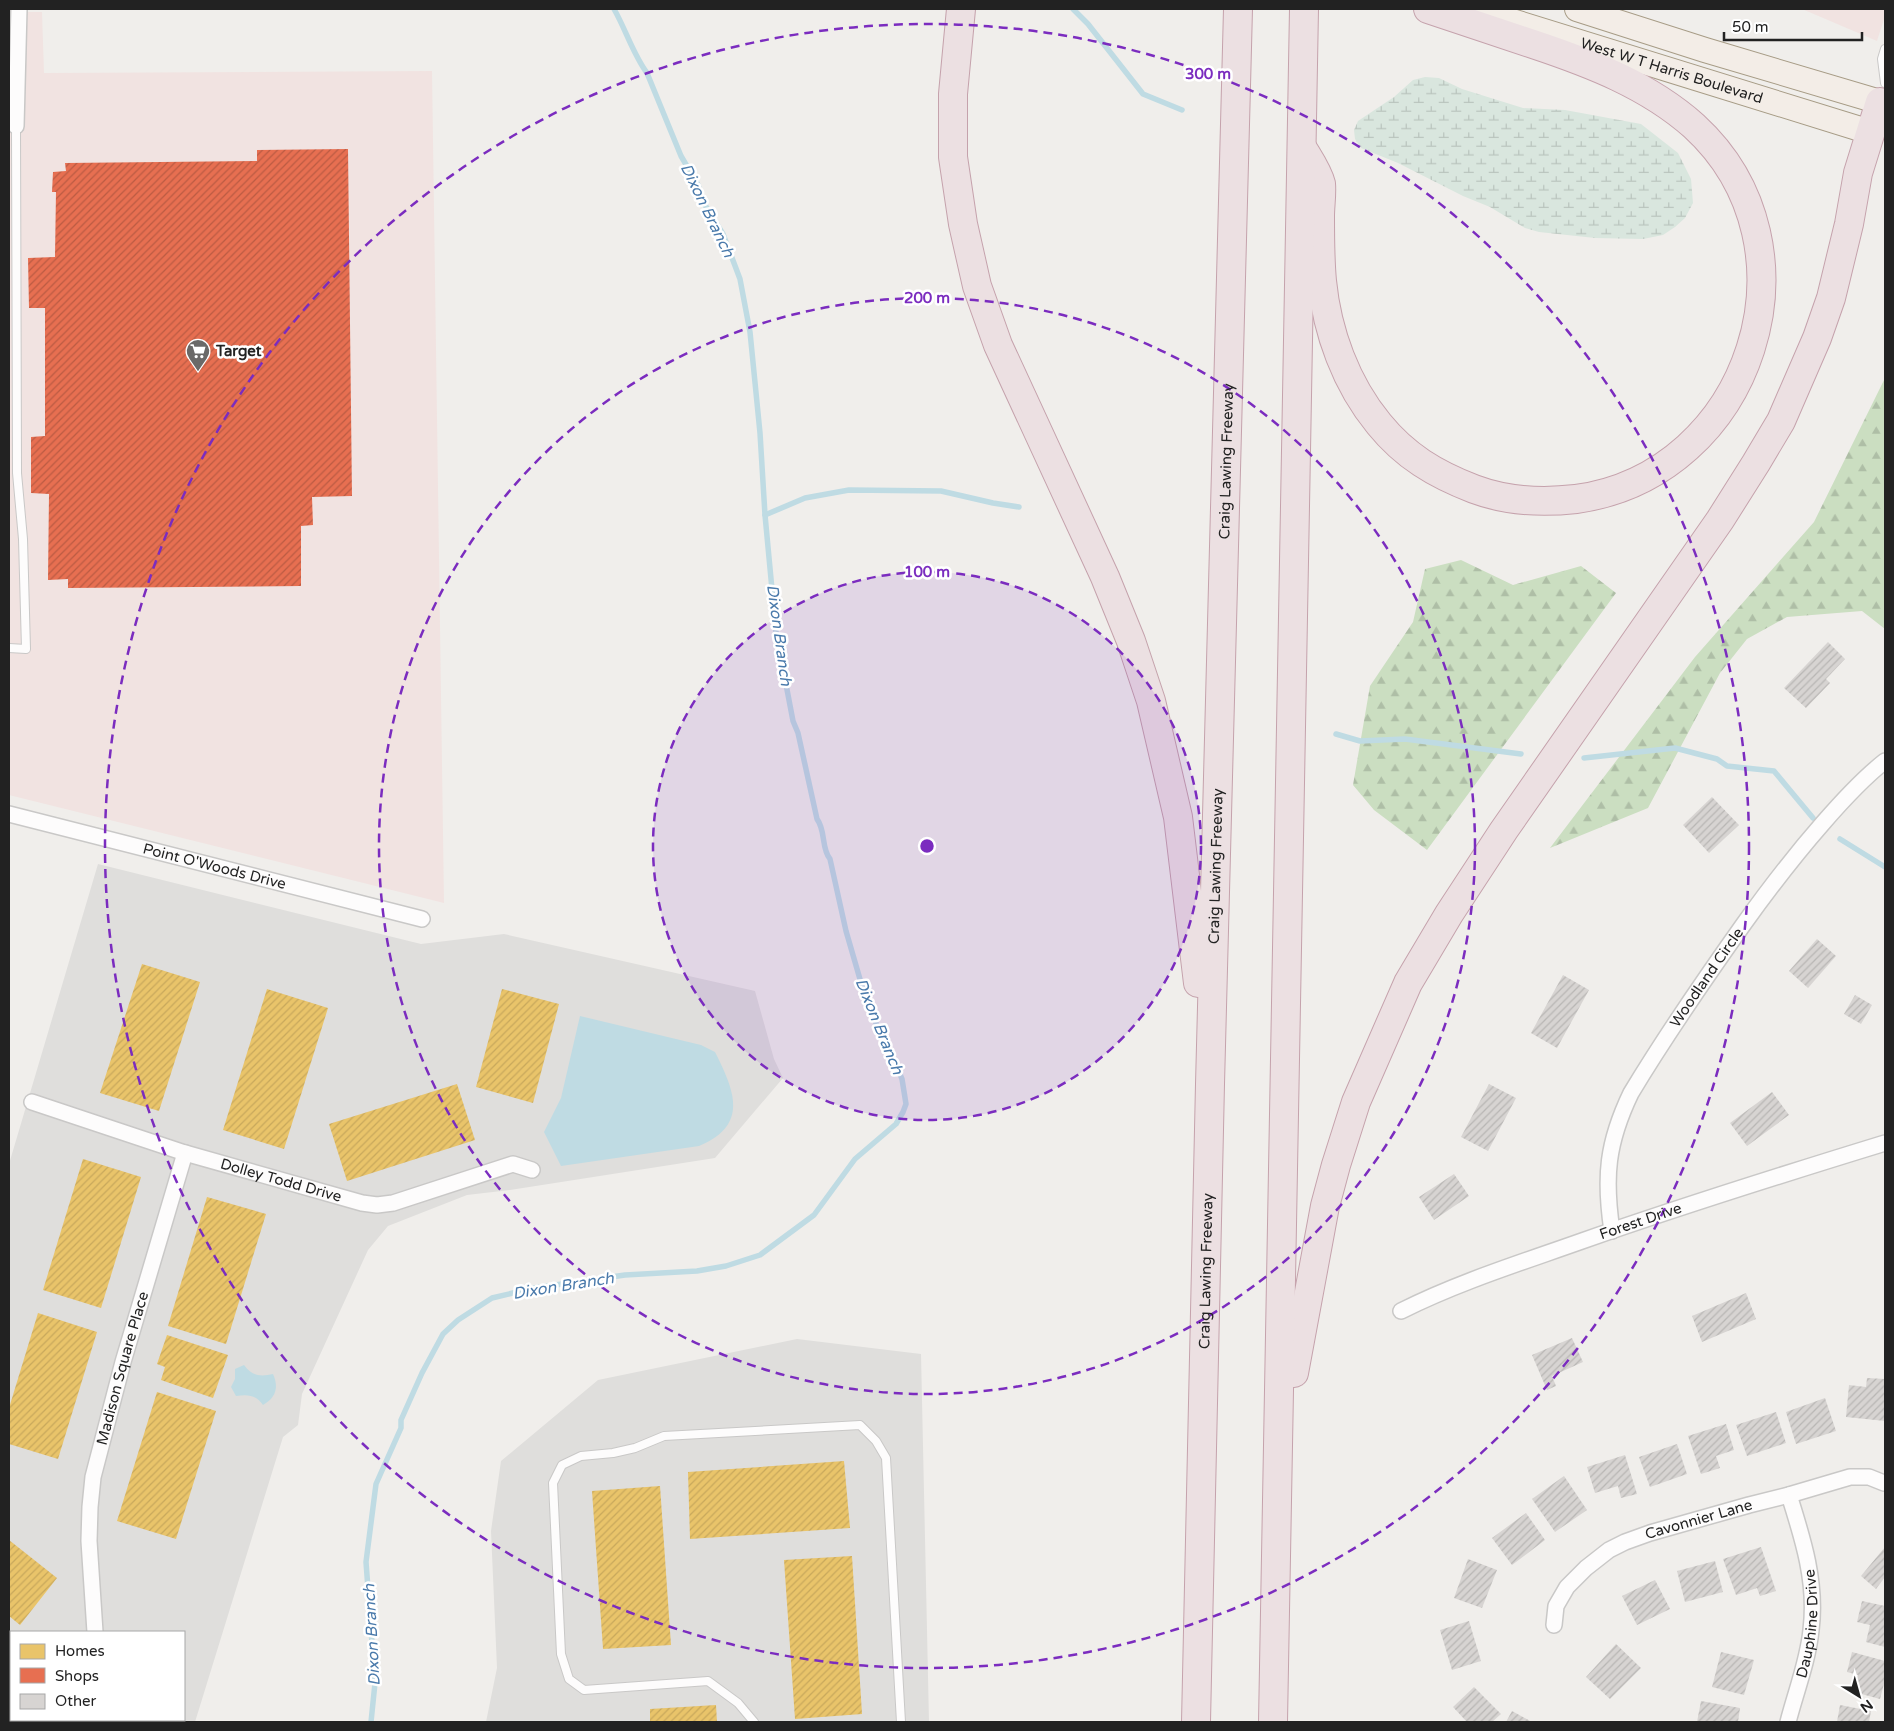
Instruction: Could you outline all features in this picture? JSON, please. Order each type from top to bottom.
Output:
[{"type":"highway","points":[[961,9],[953,94],[953,157],[963,224],[977,286],[998,345],[1112,595],[1131,641],[1151,701],[1178,817],[1210,1084]]},
{"type":"highway","name":"Craig Lawing Freeway","points":[[1196,1722],[1210,1084],[1238,9]]},
{"type":"highway","points":[[1273,1722],[1304,9]]},
{"type":"highway","points":[[1302,146],[1320,182],[1322,283],[1331,326],[1342,363],[1360,397],[1378,422],[1397,444],[1421,464],[1452,481],[1486,494],[1516,500],[1552,502],[1588,497],[1618,489],[1653,472],[1674,458],[1696,439],[1715,418],[1733,392],[1747,362],[1757,327],[1761,286],[1759,249],[1746,203],[1726,164],[1711,144],[1692,124],[1650,94],[1576,59],[1428,9]]},
{"type":"highway","points":[[1279,1461],[1309,1284],[1325,1206],[1356,1102],[1379,1046],[1408,982],[1449,914],[1510,822],[1720,520],[1781,420],[1818,338],[1832,298],[1858,173],[1883,91]]},
{"type":"main road","name":"West W T Harris Boulevard","points":[[1473,9],[1870,132]]},
{"type":"main road","name":"West W T Harris Boulevard","points":[[1577,9],[1705,50],[1883,91]]},
{"type":"street","points":[[16,126],[14,38],[19,9]]},
{"type":"street","points":[[9,88],[16,126]]},
{"type":"street","name":"Woodland Circle","points":[[1612,1231],[1607,1200],[1608,1164],[1611,1145],[1630,1093],[1699,987],[1800,849],[1849,793],[1885,761]]},
{"type":"street","name":"Point O'Woods Drive","points":[[9,814],[422,919]]},
{"type":"street","name":"Dolley Todd Drive","points":[[32,1102],[185,1152],[362,1204],[377,1206],[393,1203],[513,1164],[532,1170]]},
{"type":"street","name":"Forest Drive","points":[[1401,1312],[1435,1294],[1484,1275],[1612,1231],[1885,1143]]},
{"type":"street","name":"Madison Square Place","points":[[95,1631],[89,1541],[93,1477],[123,1362],[185,1152]]},
{"type":"street","name":"Cavonnier Lane","points":[[1554,1625],[1556,1606],[1567,1587],[1586,1568],[1609,1550],[1625,1542],[1650,1533],[1850,1477],[1869,1477],[1884,1482]]},
{"type":"street","name":"Dauphine Drive","points":[[1788,1722],[1812,1630],[1813,1599],[1806,1550],[1789,1495]]},
{"type":"street","name":"Madison Square Place","points":[[85,1631],[91,1589]]},
{"type":"lane","points":[[1883,91],[1882,59],[1885,49]]},
{"type":"lane","points":[[9,648],[26,649],[23,539],[17,473],[16,126]]},
{"type":"lane","points":[[754,1722],[738,1703],[708,1681],[584,1690],[569,1679],[561,1654],[553,1483],[562,1465],[581,1456],[614,1453],[635,1448],[664,1436],[860,1425],[876,1441],[886,1458],[901,1722]]},
{"type":"shaded area","points":[[1802,9],[1885,9],[1885,16],[1877,41]]},
{"type":"shaded area","points":[[9,12],[42,12],[44,73],[432,71],[444,903],[9,795]]},
{"type":"shaded area","points":[[98,864],[421,944],[504,934],[755,991],[774,1059],[783,1078],[715,1158],[467,1195],[388,1226],[368,1250],[302,1394],[298,1425],[283,1437],[195,1722],[174,1721],[185,1721],[185,1631],[10,1631],[9,1679],[9,1164]]},
{"type":"shaded area","points":[[797,1339],[921,1354],[929,1722],[486,1722],[497,1668],[491,1531],[501,1461],[598,1380]]},
{"type":"shaded area","points":[[60,1721],[146,1721],[145,1722]]},
{"type":"green space","points":[[1425,77],[1439,78],[1462,89],[1523,108],[1565,110],[1641,124],[1678,153],[1691,179],[1693,203],[1685,218],[1675,227],[1663,235],[1643,239],[1595,238],[1539,232],[1525,228],[1490,207],[1463,196],[1398,163],[1361,148],[1355,139],[1354,130],[1358,121],[1394,97],[1413,80]]},
{"type":"green space","points":[[1885,378],[1885,629],[1862,611],[1787,617],[1747,639],[1720,673],[1648,808],[1550,848],[1695,657],[1814,522]]},
{"type":"green space","points":[[1461,560],[1513,585],[1581,566],[1616,593],[1427,850],[1374,810],[1353,785],[1370,686],[1413,622],[1425,569]]},
{"type":"water","points":[[580,1016],[701,1045],[715,1052],[732,1093],[731,1117],[726,1128],[699,1146],[561,1166],[544,1132],[561,1098]]},
{"type":"water","points":[[244,1365],[257,1375],[273,1374],[276,1383],[275,1392],[271,1399],[263,1405],[258,1399],[251,1396],[236,1396],[231,1387],[235,1379],[235,1369]]},
{"type":"building: Homes","points":[[142,964],[200,982],[159,1111],[100,1093]]},
{"type":"building: Homes","points":[[267,989],[328,1008],[284,1149],[223,1130]]},
{"type":"building: Homes","points":[[502,989],[559,1004],[533,1103],[476,1087]]},
{"type":"building: Homes","points":[[457,1084],[475,1140],[347,1181],[329,1124]]},
{"type":"building: Homes","points":[[83,1159],[141,1177],[101,1308],[43,1290]]},
{"type":"building: Homes","points":[[207,1197],[266,1214],[226,1344],[168,1326]]},
{"type":"building: Homes","points":[[38,1313],[97,1332],[58,1459],[9,1444],[9,1408]]},
{"type":"building: Homes","points":[[167,1335],[228,1355],[213,1398],[161,1380],[165,1367],[157,1364]]},
{"type":"building: Homes","points":[[157,1392],[216,1411],[176,1539],[117,1521]]},
{"type":"building: Homes","points":[[844,1461],[850,1528],[690,1539],[688,1472]]},
{"type":"building: Homes","points":[[660,1486],[671,1645],[603,1649],[592,1491]]},
{"type":"building: Homes","points":[[9,1540],[57,1578],[20,1625],[9,1616]]},
{"type":"building: Homes","points":[[852,1556],[862,1714],[795,1719],[784,1560]]},
{"type":"building: Homes","points":[[716,1705],[717,1722],[650,1722],[650,1709]]},
{"type":"building: Shops","name":"Target","points":[[348,149],[352,496],[312,497],[313,525],[301,526],[301,586],[68,588],[68,579],[48,580],[49,494],[31,493],[31,437],[45,436],[45,308],[29,308],[28,258],[55,257],[56,192],[52,192],[53,172],[66,171],[65,163],[257,161],[257,150]]},
{"type":"building: Other","points":[[1828,642],[1845,659],[1826,679],[1830,683],[1806,708],[1784,688]]},
{"type":"building: Other","points":[[1712,797],[1739,825],[1709,853],[1683,825]]},
{"type":"building: Other","points":[[1817,939],[1836,956],[1808,988],[1789,971]]},
{"type":"building: Other","points":[[1563,975],[1589,990],[1557,1048],[1531,1033]]},
{"type":"building: Other","points":[[1855,995],[1872,1005],[1861,1024],[1844,1014]]},
{"type":"building: Other","points":[[1489,1084],[1516,1098],[1488,1151],[1461,1137]]},
{"type":"building: Other","points":[[1772,1092],[1789,1115],[1747,1146],[1730,1123]]},
{"type":"building: Other","points":[[1454,1174],[1469,1196],[1434,1220],[1419,1197]]},
{"type":"building: Other","points":[[1746,1293],[1756,1319],[1702,1342],[1692,1316]]},
{"type":"building: Other","points":[[1572,1338],[1583,1362],[1552,1376],[1556,1386],[1547,1390],[1532,1355]]},
{"type":"building: Other","points":[[1867,1378],[1885,1379],[1885,1421],[1846,1417],[1849,1385],[1866,1387]]},
{"type":"building: Other","points":[[1825,1398],[1836,1431],[1796,1444],[1786,1412]]},
{"type":"building: Other","points":[[1776,1412],[1786,1443],[1747,1456],[1736,1425]]},
{"type":"building: Other","points":[[1726,1424],[1734,1450],[1716,1456],[1720,1468],[1701,1474],[1688,1436]]},
{"type":"building: Other","points":[[1677,1444],[1687,1474],[1650,1487],[1639,1457]]},
{"type":"building: Other","points":[[1625,1455],[1637,1494],[1621,1498],[1618,1486],[1595,1493],[1587,1467]]},
{"type":"building: Other","points":[[1564,1476],[1587,1510],[1555,1532],[1532,1499]]},
{"type":"building: Other","points":[[1526,1513],[1545,1540],[1512,1565],[1492,1538]]},
{"type":"building: Other","points":[[1761,1547],[1776,1591],[1760,1596],[1757,1588],[1736,1595],[1723,1559]]},
{"type":"building: Other","points":[[1885,1547],[1885,1577],[1876,1589],[1861,1576]]},
{"type":"building: Other","points":[[1468,1559],[1497,1570],[1482,1608],[1454,1598]]},
{"type":"building: Other","points":[[1715,1561],[1723,1592],[1685,1602],[1677,1571]]},
{"type":"building: Other","points":[[1655,1580],[1670,1609],[1637,1625],[1622,1596]]},
{"type":"building: Other","points":[[1862,1601],[1885,1606],[1885,1647],[1866,1642],[1870,1625],[1857,1622]]},
{"type":"building: Other","points":[[1469,1621],[1481,1661],[1452,1670],[1440,1630]]},
{"type":"building: Other","points":[[1616,1644],[1641,1668],[1610,1699],[1586,1677]]},
{"type":"building: Other","points":[[1721,1652],[1754,1660],[1744,1695],[1712,1687]]},
{"type":"building: Other","points":[[1852,1652],[1885,1661],[1885,1680],[1880,1699],[1854,1692],[1858,1675],[1847,1672]]},
{"type":"building: Other","points":[[1474,1687],[1501,1714],[1492,1722],[1467,1722],[1453,1707]]},
{"type":"building: Other","points":[[1701,1701],[1740,1708],[1738,1722],[1697,1722]]},
{"type":"building: Other","points":[[1840,1705],[1871,1711],[1869,1722],[1837,1722]]},
{"type":"building: Other","points":[[1512,1711],[1532,1722],[1506,1722]]},
{"type":"waterway","name":"Dixon Branch","points":[[371,1722],[375,1683],[366,1562],[376,1484],[401,1428],[401,1420],[422,1373],[443,1334],[458,1320],[492,1298],[534,1288],[625,1275],[697,1271],[726,1266],[760,1255],[814,1215],[855,1159],[896,1124],[906,1104],[902,1079],[895,1062],[887,1051],[864,993],[846,931],[830,859],[825,850],[822,829],[817,819],[798,733],[793,721],[776,632],[750,332],[740,279],[723,234],[705,205],[698,185],[681,156],[647,73],[614,9]]},
{"type":"waterway","points":[[1073,9],[1088,24],[1143,94],[1182,110]]},
{"type":"waterway","points":[[765,515],[805,498],[849,490],[941,491],[1019,507]]},
{"type":"waterway","points":[[1336,734],[1360,741],[1405,739],[1521,754]]},
{"type":"waterway","points":[[1584,758],[1675,748],[1717,759],[1727,766],[1774,771],[1813,818]]},
{"type":"waterway","points":[[1840,839],[1885,867]]},
{"type":"place","name":"Target","points":[[198,372]]}]
